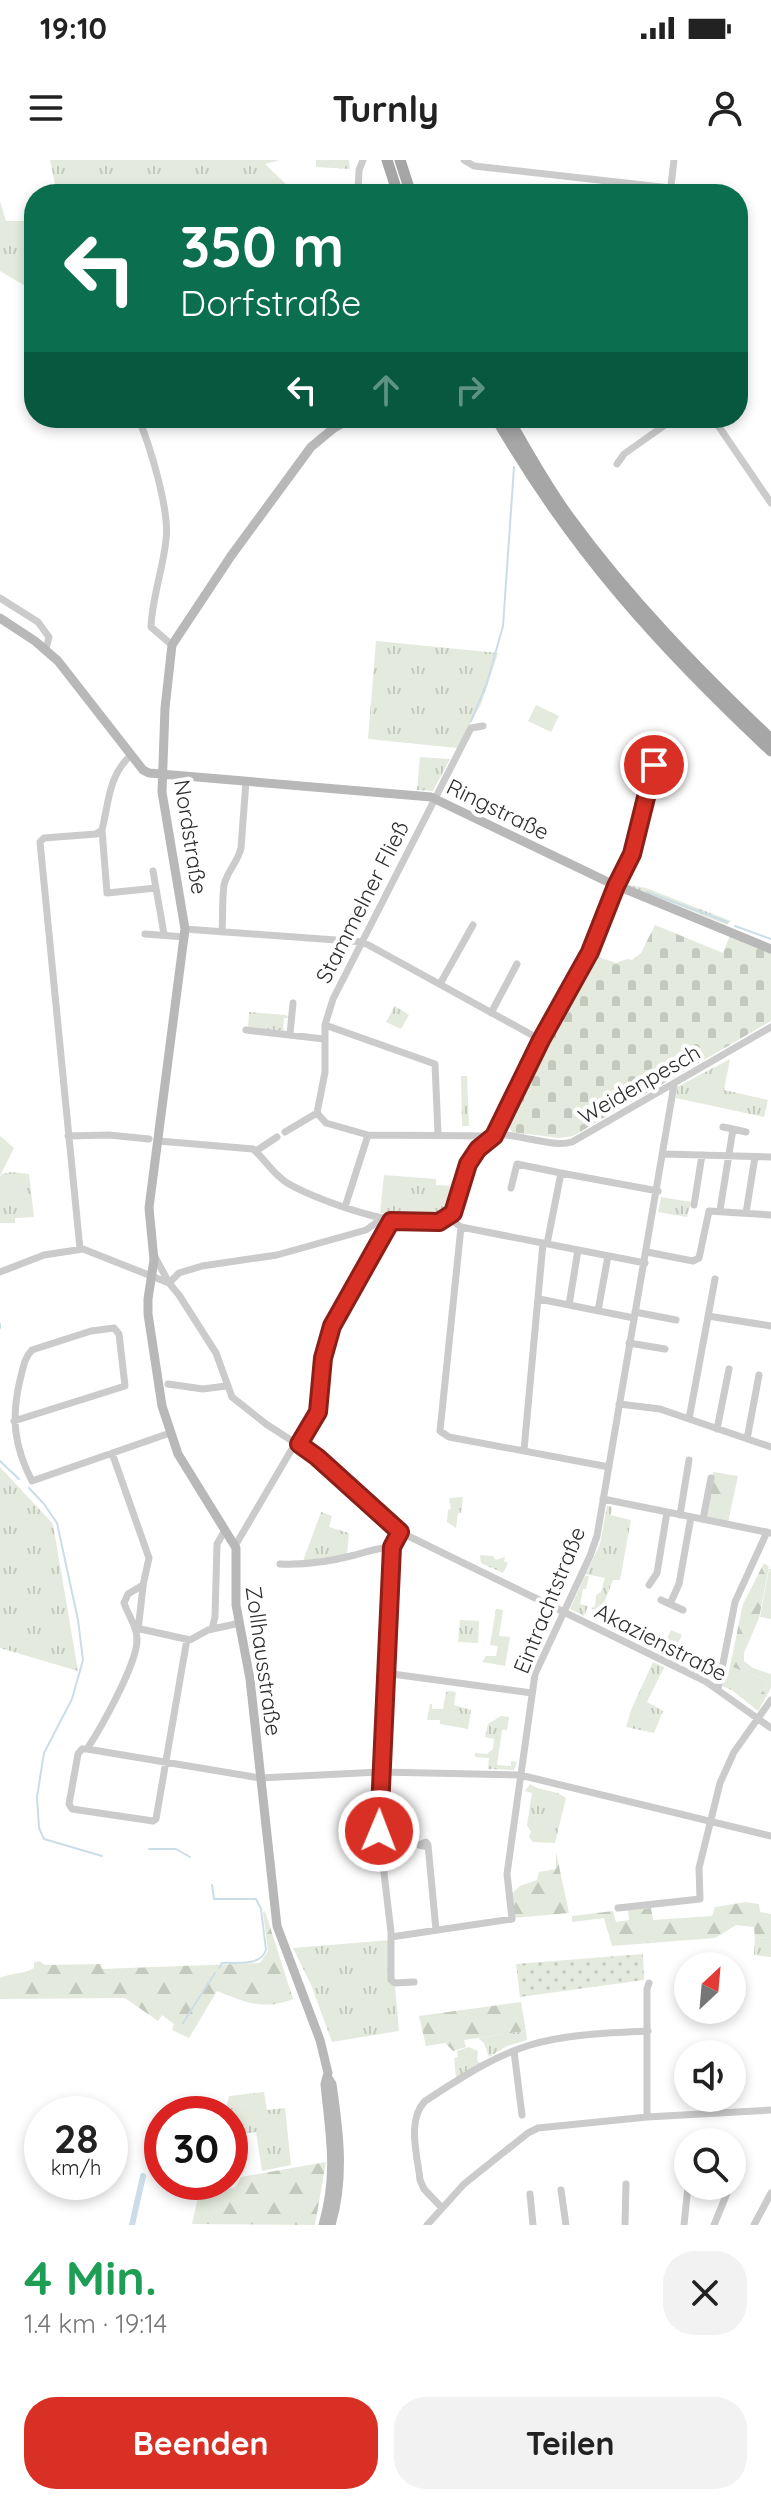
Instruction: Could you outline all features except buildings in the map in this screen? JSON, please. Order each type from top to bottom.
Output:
[{"type":"main road","points":[[387,160],[395,184]]},
{"type":"main road","points":[[400,160],[408,184]]},
{"type":"main road","points":[[502,428],[546,501],[615,591],[684,667],[771,751]]},
{"type":"main road","points":[[514,428],[569,517],[633,599],[690,661],[771,739]]},
{"type":"street","points":[[358,184],[363,160]]},
{"type":"street","points":[[464,160],[474,166],[615,184]]},
{"type":"street","points":[[671,184],[674,160]]},
{"type":"street","points":[[141,428],[167,528],[151,627],[172,645]]},
{"type":"street","name":"Nordstraße","points":[[152,1276],[154,1255],[149,1208],[154,1140],[185,933],[162,792],[172,645],[231,556],[311,447],[337,428]]},
{"type":"street","points":[[617,464],[624,454],[661,428]]},
{"type":"street","points":[[720,428],[771,503]]},
{"type":"street","points":[[0,598],[38,622],[49,637],[46,649]]},
{"type":"street","points":[[0,618],[46,649],[69,673],[162,792]]},
{"type":"street","name":"Stammelner Fließ","points":[[317,1113],[325,1077],[325,1025],[333,999],[471,728],[483,726]]},
{"type":"street","points":[[131,755],[114,777],[106,803],[102,830],[107,893],[156,888]]},
{"type":"street","points":[[256,1151],[288,1184],[380,1220],[439,1222],[449,1218],[468,1164],[478,1149],[494,1136],[541,1040],[590,952],[632,854],[654,765]]},
{"type":"street","name":"Ringstraße","points":[[143,770],[153,775],[435,798],[616,886],[771,947]]},
{"type":"street","points":[[222,932],[224,884],[239,858],[241,848],[246,781]]},
{"type":"street","points":[[80,1249],[41,839],[96,834],[102,830]]},
{"type":"street","points":[[153,871],[164,934]]},
{"type":"street","points":[[440,984],[473,925]]},
{"type":"street","points":[[145,934],[222,932],[363,942],[541,1040]]},
{"type":"street","points":[[491,1013],[517,964]]},
{"type":"street","points":[[290,1034],[293,1003]]},
{"type":"street","points":[[325,1025],[435,1064],[438,1134]]},
{"type":"street","name":"Weidenpesch","points":[[317,1113],[326,1123],[368,1135],[508,1135],[554,1143],[572,1142],[771,1027]]},
{"type":"street","points":[[246,1030],[324,1039]]},
{"type":"street","name":"Eintrachtstraße","points":[[436,1930],[512,1919],[507,1874],[537,1667],[594,1545],[674,1085]]},
{"type":"street","points":[[285,1132],[317,1113]]},
{"type":"street","points":[[723,1127],[746,1132]]},
{"type":"street","points":[[720,1210],[733,1129]]},
{"type":"street","points":[[68,1136],[109,1135],[256,1151],[277,1137]]},
{"type":"street","points":[[345,1207],[368,1135]]},
{"type":"street","points":[[664,1154],[771,1157]]},
{"type":"street","points":[[694,1205],[702,1155]]},
{"type":"street","points":[[746,1213],[755,1157]]},
{"type":"street","points":[[511,1188],[517,1164],[658,1191]]},
{"type":"street","points":[[524,1450],[545,1244],[561,1173]]},
{"type":"street","points":[[647,1252],[696,1260],[708,1213],[712,1210],[771,1215]]},
{"type":"street","points":[[449,1218],[461,1227],[645,1263]]},
{"type":"street","points":[[169,1283],[179,1273],[206,1265],[277,1255],[366,1230],[380,1220]]},
{"type":"street","points":[[152,1276],[148,1314],[162,1406],[170,1433],[178,1454],[235,1546],[318,1412],[323,1358],[332,1326],[391,1221]]},
{"type":"street","points":[[461,1227],[440,1429],[442,1434],[609,1467]]},
{"type":"street","points":[[0,1272],[44,1255],[80,1249],[169,1283]]},
{"type":"street","points":[[569,1305],[578,1250]]},
{"type":"street","points":[[154,1255],[216,1353],[226,1386],[203,1389],[168,1384]]},
{"type":"street","points":[[598,1311],[608,1256]]},
{"type":"street","points":[[689,1419],[715,1279]]},
{"type":"street","points":[[539,1299],[598,1311],[676,1320]]},
{"type":"street","points":[[708,1316],[771,1326]]},
{"type":"street","points":[[14,1421],[123,1387],[126,1383],[119,1334],[114,1328],[91,1331],[29,1353],[17,1394],[14,1421],[19,1452],[32,1481],[170,1433]]},
{"type":"street","points":[[629,1343],[665,1349]]},
{"type":"street","points":[[717,1429],[729,1369]]},
{"type":"street","points":[[747,1439],[759,1375]]},
{"type":"street","name":"Akazienstraße","points":[[226,1386],[240,1406],[317,1457],[400,1532],[694,1675],[771,1728]]},
{"type":"street","points":[[619,1404],[660,1409],[771,1447]]},
{"type":"street","points":[[87,1749],[130,1666],[149,1558],[112,1453]]},
{"type":"street","points":[[680,1515],[689,1460]]},
{"type":"street","points":[[703,1519],[711,1478]]},
{"type":"street","points":[[603,1499],[769,1532],[735,1602],[718,1689]]},
{"type":"street","points":[[649,1585],[657,1573],[667,1512]]},
{"type":"street","points":[[670,1604],[679,1584],[691,1517]]},
{"type":"street","points":[[212,1629],[217,1544],[225,1530]]},
{"type":"street","points":[[400,1532],[392,1547],[379,1831],[391,1937],[391,1980],[395,1983],[414,1982]]},
{"type":"street","name":"Zollhausstraße","points":[[235,1546],[235,1593],[246,1647],[277,1926],[315,2023],[328,2078]]},
{"type":"street","points":[[280,1564],[299,1564],[356,1555],[372,1548],[392,1547]]},
{"type":"street","points":[[137,1631],[124,1603],[128,1594],[143,1585]]},
{"type":"street","points":[[661,1600],[683,1610]]},
{"type":"street","points":[[137,1631],[193,1639],[212,1629],[240,1623]]},
{"type":"street","points":[[187,1639],[166,1762],[155,1821],[75,1811],[69,1804],[77,1759],[80,1751],[87,1749],[166,1762],[260,1778],[380,1772],[520,1775],[771,1836]]},
{"type":"street","points":[[385,1673],[532,1693]]},
{"type":"street","points":[[618,1908],[701,1902],[699,1868],[720,1783],[734,1752],[771,1700]]},
{"type":"street","points":[[391,1937],[436,1930],[428,1847]]},
{"type":"street","points":[[647,2117],[649,1983]]},
{"type":"street","points":[[442,2208],[424,2189],[420,2180],[415,2128],[420,2106],[486,2063],[514,2051],[548,2040],[648,2031]]},
{"type":"street","points":[[514,2051],[522,2115]]},
{"type":"street","points":[[323,2225],[332,2188],[333,2161],[325,2084],[328,2078],[332,2084],[341,2162],[339,2190],[331,2225]]},
{"type":"street","points":[[427,2225],[464,2184],[533,2130],[647,2117],[771,2110]]},
{"type":"street","points":[[625,2225],[626,2184]]},
{"type":"street","points":[[561,2190],[566,2225]]},
{"type":"street","points":[[754,2225],[771,2193]]},
{"type":"street","points":[[530,2194],[533,2225]]},
{"type":"street","points":[[684,2225],[687,2200]]},
{"type":"street","points":[[714,2225],[724,2200]]},
{"type":"green space","points":[[50,160],[280,160],[265,164],[286,184],[55,184]]},
{"type":"green space","points":[[316,160],[349,160],[350,169],[316,167]]},
{"type":"green space","points":[[0,201],[6,221],[24,221],[24,285],[0,271]]},
{"type":"green space","points":[[376,641],[498,653],[481,704],[457,748],[368,739]]},
{"type":"green space","points":[[536,705],[559,716],[551,732],[528,721]]},
{"type":"green space","points":[[420,757],[450,759],[433,791],[417,790]]},
{"type":"green space","points":[[624,884],[646,888],[731,921],[727,925]]},
{"type":"green space","points":[[655,925],[723,953],[731,933],[771,951],[771,1021],[573,1136],[559,1138],[512,1132],[507,1123],[525,1079],[593,955],[616,963],[632,960],[641,953]]},
{"type":"green space","points":[[395,1006],[409,1015],[401,1029],[386,1022]]},
{"type":"green space","points":[[249,1012],[286,1015],[289,1018],[284,1018],[283,1029],[287,1032],[248,1030]]},
{"type":"green space","points":[[730,1059],[724,1090],[768,1100],[764,1117],[676,1098],[677,1087]]},
{"type":"green space","points":[[461,1076],[467,1076],[469,1126],[462,1126]]},
{"type":"green space","points":[[0,1136],[14,1148],[0,1176]]},
{"type":"green space","points":[[11,1172],[29,1174],[34,1217],[15,1218],[15,1223],[0,1223],[0,1177]]},
{"type":"green space","points":[[384,1175],[436,1179],[436,1185],[454,1186],[449,1203],[438,1216],[380,1213]]},
{"type":"green space","points":[[661,1197],[691,1202],[687,1217],[658,1212]]},
{"type":"green space","points":[[0,1467],[53,1524],[78,1671],[0,1648]]},
{"type":"green space","points":[[713,1472],[738,1476],[728,1522],[705,1517]]},
{"type":"green space","points":[[463,1497],[456,1528],[447,1522],[448,1510],[451,1509],[449,1498]]},
{"type":"green space","points":[[607,1506],[612,1507],[611,1515],[631,1520],[620,1580],[613,1580],[600,1613],[591,1608],[595,1606],[596,1595],[601,1592],[605,1578],[586,1574],[600,1544]]},
{"type":"green space","points":[[321,1512],[332,1516],[329,1527],[349,1533],[347,1554],[303,1561]]},
{"type":"green space","points":[[480,1555],[493,1556],[496,1560],[505,1557],[504,1561],[508,1563],[503,1573],[481,1563]]},
{"type":"green space","points":[[764,1563],[769,1567],[759,1618],[744,1653],[744,1661],[753,1668],[771,1674],[771,1688],[758,1711],[727,1683],[756,1700],[767,1685],[766,1680],[730,1666],[743,1604]]},
{"type":"green space","points":[[771,1569],[771,1619],[760,1617]]},
{"type":"green space","points":[[585,1576],[589,1576],[580,1604],[588,1606],[584,1616],[570,1609]]},
{"type":"green space","points":[[496,1609],[503,1610],[499,1636],[510,1637],[505,1666],[482,1662],[486,1656],[496,1656],[498,1646],[490,1645]]},
{"type":"green space","points":[[460,1620],[479,1621],[478,1643],[458,1642]]},
{"type":"green space","points":[[671,1630],[682,1635],[671,1657],[660,1652]]},
{"type":"green space","points":[[653,1662],[664,1667],[647,1702],[663,1711],[654,1733],[626,1727]]},
{"type":"green space","points":[[730,1666],[766,1680],[767,1685],[756,1700],[722,1686],[724,1673],[728,1674]]},
{"type":"green space","points":[[446,1692],[456,1692],[454,1705],[471,1710],[468,1729],[440,1724],[440,1720],[427,1720],[430,1704],[432,1709],[443,1709]]},
{"type":"green space","points":[[501,1716],[509,1717],[507,1730],[502,1730],[497,1765],[511,1766],[511,1761],[517,1762],[514,1770],[488,1769],[489,1758],[475,1757],[475,1753],[487,1754],[493,1749],[494,1739],[485,1737],[488,1724]]},
{"type":"green space","points":[[530,1784],[566,1798],[555,1843],[533,1842],[529,1837],[531,1832],[527,1825],[532,1793],[525,1791]]},
{"type":"green space","points":[[556,1852],[569,1913],[513,1918],[508,1897],[520,1886],[537,1880],[539,1872],[556,1869]]},
{"type":"green space","points":[[746,1902],[759,1904],[760,1912],[771,1914],[771,1937],[755,1938],[754,1927],[736,1925],[715,1938],[612,1946],[604,1918],[572,1922],[572,1916],[613,1911],[616,1922],[629,1920],[628,1910],[651,1908],[653,1920],[712,1916],[715,1907]]},
{"type":"green space","points":[[265,1911],[293,1999],[263,2005],[217,1991],[189,2038],[172,2030],[174,2024],[162,2015],[158,2021],[125,1998],[0,1999],[0,1978],[30,1970],[39,1961],[45,1965],[101,1964],[102,1969],[260,1963],[268,1951]]},
{"type":"green space","points":[[771,1937],[771,1957],[754,1955],[755,1938]]},
{"type":"green space","points":[[391,1940],[399,2031],[332,2042],[312,1987],[293,1948]]},
{"type":"green space","points":[[643,1954],[644,1980],[520,1997],[516,1964]]},
{"type":"green space","points":[[521,2002],[526,2031],[464,2040],[466,2047],[453,2051],[445,2043],[426,2046],[419,2016]]},
{"type":"green space","points":[[526,2031],[527,2040],[507,2046],[489,2057],[484,2043],[478,2038]]},
{"type":"green space","points":[[469,2047],[478,2051],[480,2064],[456,2078],[454,2058],[458,2057],[457,2051]]},
{"type":"green space","points":[[264,2092],[267,2110],[285,2108],[291,2165],[262,2171],[256,2132],[248,2133],[248,2096],[229,2096]]},
{"type":"green space","points":[[326,2162],[315,2225],[192,2224],[197,2200],[248,2200],[248,2176]]},
{"type":"waterway","name":"Stammelner Fließ","points":[[471,721],[487,683],[503,626],[514,467]]},
{"type":"waterway","points":[[647,892],[727,922]]},
{"type":"waterway","points":[[735,926],[771,939]]},
{"type":"waterway","points":[[0,1461],[19,1479]]},
{"type":"waterway","points":[[29,1488],[57,1523],[78,1620],[83,1660],[72,1699],[44,1753],[37,1797],[39,1828],[44,1839],[102,1856]]},
{"type":"waterway","points":[[149,1849],[176,1849],[190,1857]]},
{"type":"waterway","points":[[212,1885],[214,1899],[256,1899],[261,1909],[266,1950],[259,1959],[222,1963],[219,1968]]},
{"type":"waterway","points":[[183,2023],[215,1973]]},
{"type":"waterway","points":[[132,2225],[143,2176]]},
{"type":"route","points":[[379,1831],[392,1547],[400,1532],[299,1444],[318,1412],[323,1358],[332,1326],[391,1221],[439,1222],[449,1218],[468,1164],[478,1149],[494,1136],[541,1040],[590,952],[632,854],[654,765]]}]
